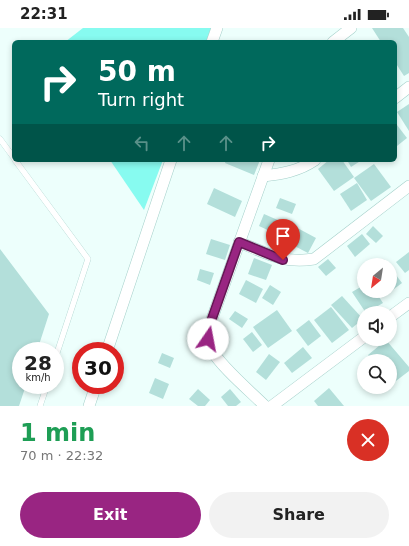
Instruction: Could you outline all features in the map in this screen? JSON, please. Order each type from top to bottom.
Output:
[{"type":"street","points":[[213,40],[217,28]]},
{"type":"street","points":[[336,40],[351,28]]},
{"type":"street","points":[[397,96],[409,87]]},
{"type":"street","points":[[110,342],[170,162]]},
{"type":"street","points":[[265,406],[222,362],[211,349],[208,339],[209,327],[268,162]]},
{"type":"street","points":[[263,176],[283,174],[296,170],[311,162]]},
{"type":"street","points":[[239,242],[283,260],[297,262],[314,259],[409,186]]},
{"type":"street","points":[[397,312],[409,303]]},
{"type":"street","points":[[272,406],[357,342]]},
{"type":"street","points":[[89,406],[93,394]]},
{"type":"lane","points":[[0,139],[12,155]]},
{"type":"lane","points":[[17,162],[88,259],[61,342]]},
{"type":"lane","points":[[40,406],[44,394]]},
{"type":"shaded area","points":[[83,28],[211,28],[207,40],[68,40]]},
{"type":"shaded area","points":[[111,162],[162,162],[144,210]]},
{"type":"building","points":[[372,28],[403,28],[409,37],[409,73],[404,76],[397,65],[397,40],[380,40]]},
{"type":"building","points":[[409,104],[409,131],[397,112]]},
{"type":"building","points":[[397,125],[407,138],[397,146]]},
{"type":"building","points":[[225,162],[259,162],[254,175]]},
{"type":"building","points":[[327,162],[343,162],[354,177],[334,191],[318,169]]},
{"type":"building","points":[[348,162],[359,162],[351,167]]},
{"type":"building","points":[[374,164],[391,187],[371,201],[354,178]]},
{"type":"building","points":[[357,183],[367,200],[351,211],[340,194]]},
{"type":"building","points":[[214,188],[242,201],[235,217],[207,204]]},
{"type":"building","points":[[280,198],[296,204],[292,214],[276,208]]},
{"type":"building","points":[[264,214],[280,221],[274,233],[259,226]]},
{"type":"building","points":[[290,224],[316,238],[308,253],[281,239]]},
{"type":"building","points":[[373,226],[383,236],[376,243],[366,234]]},
{"type":"building","points":[[362,234],[370,244],[355,257],[347,246]]},
{"type":"building","points":[[211,239],[230,245],[225,260],[206,254]]},
{"type":"building","points":[[0,249],[49,314],[40,342],[12,342],[12,394],[23,394],[19,406],[0,406]]},
{"type":"building","points":[[409,252],[409,270],[405,273],[397,261]]},
{"type":"building","points":[[254,258],[272,265],[266,280],[248,274]]},
{"type":"building","points":[[328,259],[336,268],[326,276],[318,267]]},
{"type":"building","points":[[200,269],[214,273],[210,285],[197,280]]},
{"type":"building","points":[[397,276],[402,283],[397,287]]},
{"type":"building","points":[[246,280],[263,289],[256,303],[239,294]]},
{"type":"building","points":[[270,285],[281,292],[273,305],[262,298]]},
{"type":"building","points":[[357,289],[357,298],[380,298],[383,303],[378,306],[361,306],[352,292]]},
{"type":"building","points":[[342,296],[357,312],[357,324],[352,328],[331,305]]},
{"type":"building","points":[[331,307],[349,330],[332,343],[314,320]]},
{"type":"building","points":[[277,310],[292,331],[268,348],[253,327]]},
{"type":"building","points":[[235,311],[248,319],[242,328],[229,319]]},
{"type":"building","points":[[309,320],[321,336],[308,346],[296,330]]},
{"type":"building","points":[[252,332],[262,345],[253,352],[243,339]]},
{"type":"building","points":[[379,346],[391,346],[409,367],[409,371],[397,380],[397,354],[369,354]]},
{"type":"building","points":[[303,347],[312,358],[292,373],[284,363]]},
{"type":"building","points":[[162,353],[174,358],[170,368],[158,363]]},
{"type":"building","points":[[269,354],[280,362],[266,380],[256,372]]},
{"type":"building","points":[[155,378],[169,384],[163,399],[149,393]]},
{"type":"building","points":[[329,388],[344,406],[318,406],[314,401]]},
{"type":"building","points":[[198,389],[210,400],[205,406],[198,406],[189,399]]},
{"type":"building","points":[[230,389],[241,402],[236,406],[228,406],[221,397]]},
{"type":"route","points":[[208,339],[209,327],[239,242],[283,260]]}]
